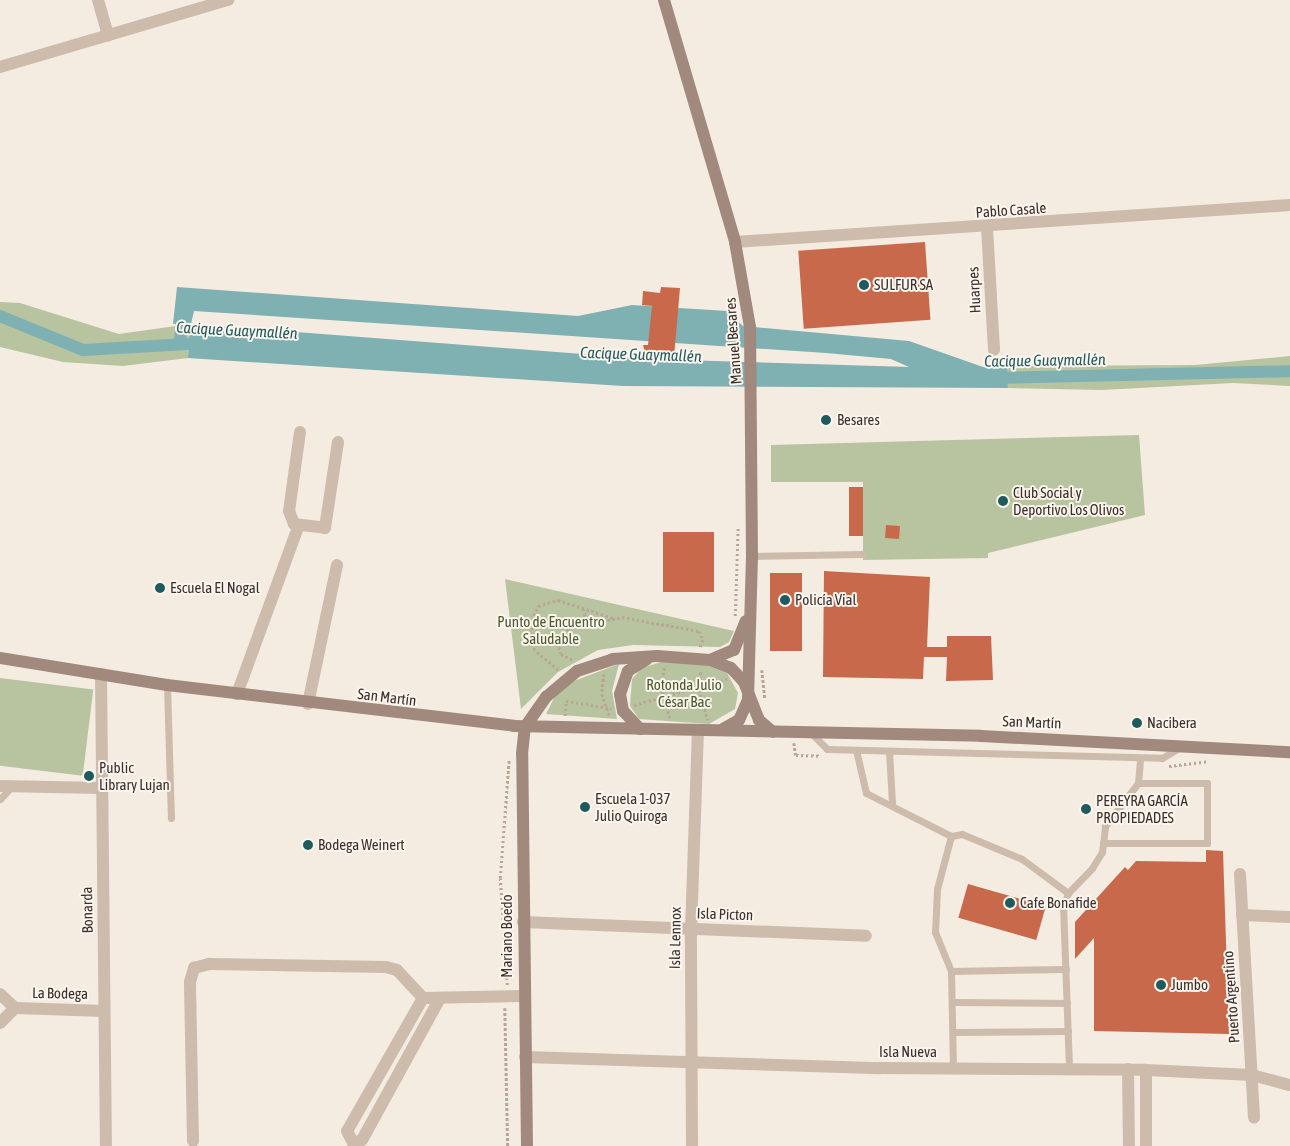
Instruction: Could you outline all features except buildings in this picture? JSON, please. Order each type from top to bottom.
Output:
[{"type":"main road","name":"Manuel Besares","points":[[664,0],[735,242],[750,327],[752,556],[748,692]]},
{"type":"main road","points":[[526,727],[559,674],[607,660],[705,653],[736,648],[750,604]]},
{"type":"main road","points":[[705,653],[731,668],[748,692],[759,720],[773,732]]},
{"type":"main road","points":[[640,729],[622,707],[621,686],[628,671],[641,660],[662,657]]},
{"type":"main road","name":"San Martín","points":[[0,658],[167,686],[308,704],[526,727],[716,730],[1184,745],[1290,752]]},
{"type":"main road","points":[[716,730],[741,717],[748,692]]},
{"type":"main road","name":"Mariano Boedo","points":[[526,727],[523,996],[527,1146]]},
{"type":"street","points":[[98,0],[108,36]]},
{"type":"street","points":[[0,68],[228,0]]},
{"type":"street","name":"Pablo Casale","points":[[735,242],[987,228],[1290,205]]},
{"type":"street","name":"Huarpes","points":[[987,228],[994,350]]},
{"type":"street","points":[[300,432],[289,512],[294,524],[325,528],[338,442]]},
{"type":"street","points":[[238,694],[299,525]]},
{"type":"street","points":[[308,704],[337,565]]},
{"type":"street","name":"Bonarda","points":[[101,674],[106,1146]]},
{"type":"street","name":"Isla Lennox","points":[[692,1146],[690,1062],[691,930],[698,730]]},
{"type":"street","points":[[6,786],[102,788]]},
{"type":"street","name":"Puerto Argentino","points":[[1240,874],[1254,1118]]},
{"type":"street","points":[[1242,914],[1290,917]]},
{"type":"street","name":"Isla Picton","points":[[523,922],[866,936]]},
{"type":"street","points":[[193,1141],[190,982],[194,968],[209,964],[386,967],[397,970],[423,998],[504,998],[523,996]]},
{"type":"street","name":"La Bodega","points":[[0,994],[14,1008],[104,1011]]},
{"type":"street","points":[[423,998],[347,1131],[353,1143],[362,1140],[440,998]]},
{"type":"street","name":"La Bodega","points":[[0,1023],[14,1008]]},
{"type":"street","name":"Isla Nueva","points":[[525,1057],[953,1068],[1128,1069],[1252,1075],[1290,1084]]},
{"type":"street","points":[[1128,1069],[1129,1146]]},
{"type":"street","points":[[1146,1070],[1146,1146]]},
{"type":"lane","points":[[752,556],[863,554]]},
{"type":"lane","points":[[167,686],[171,818]]},
{"type":"lane","points":[[812,734],[827,749],[889,751],[1162,758],[1184,745]]},
{"type":"lane","points":[[856,750],[866,793],[874,800],[892,803],[951,836],[962,834],[1022,859],[1068,893]]},
{"type":"lane","points":[[889,751],[892,803]]},
{"type":"lane","points":[[1069,1068],[1063,907],[1068,893],[1092,868],[1103,843],[1105,826],[1138,783],[1140,758]]},
{"type":"lane","points":[[1103,843],[1207,843],[1207,783],[1138,783]]},
{"type":"lane","points":[[0,799],[6,786]]},
{"type":"lane","points":[[951,836],[937,889],[935,932],[951,971],[954,1032],[953,1068]]},
{"type":"lane","points":[[951,971],[1066,969]]},
{"type":"lane","points":[[952,1002],[1067,1003]]},
{"type":"lane","points":[[954,1032],[1068,1030]]},
{"type":"path","points":[[735,621],[738,523]]},
{"type":"path","points":[[564,727],[566,701],[559,674],[556,666],[539,658],[531,638],[531,620],[541,604],[558,600],[581,605],[614,618],[699,631],[704,642],[705,653],[699,690],[716,730]]},
{"type":"path","points":[[531,638],[544,642],[573,627],[584,618],[581,605]]},
{"type":"path","points":[[573,627],[614,618]]},
{"type":"path","points":[[558,635],[562,654],[579,659],[570,664]]},
{"type":"path","points":[[692,647],[705,653]]},
{"type":"path","points":[[662,657],[661,687],[671,730]]},
{"type":"path","points":[[607,665],[602,688],[606,708],[611,719]]},
{"type":"path","points":[[566,701],[606,708],[622,707],[699,690],[731,678]]},
{"type":"path","points":[[508,1146],[504,998],[505,916],[500,878],[509,753]]},
{"type":"green space","points":[[0,302],[20,303],[119,334],[190,324],[188,358],[123,366],[63,362],[0,347]]},
{"type":"green space","points":[[1290,356],[1290,386],[1233,383],[1102,390],[1008,388],[1007,366],[1195,365]]},
{"type":"green space","name":"Club Social y Deportivo Los Olivos","points":[[1139,435],[1145,515],[988,553],[988,558],[863,560],[863,482],[771,482],[771,445]]},
{"type":"green space","name":"Punto de Encuentro Saludable","points":[[505,579],[734,631],[729,642],[720,647],[633,645],[598,650],[558,672],[521,709]]},
{"type":"green space","name":"Rotonda Julio César Bac","points":[[661,662],[702,663],[727,673],[738,693],[735,709],[709,724],[639,719],[630,706],[632,679],[642,668]]},
{"type":"green space","name":"Rotonda Julio César Bac","points":[[619,664],[612,691],[617,719],[546,714],[555,696],[571,682]]},
{"type":"green space","points":[[0,678],[93,689],[83,776],[0,766]]},
{"type":"water","points":[[177,287],[578,316],[632,305],[727,311],[743,326],[909,341],[983,367],[1007,366],[1008,388],[623,386],[188,358],[190,324],[173,324]],"holes":[[[194,311],[826,353],[891,359],[909,367],[647,359],[191,324]]]},
{"type":"waterway","points":[[180,342],[183,307]]},
{"type":"waterway","name":"Cacique Guaymallén","points":[[0,316],[83,350],[205,343]]},
{"type":"waterway","name":"Cacique Guaymallén","points":[[991,378],[1290,371]]},
{"type":"place","name":"SULFUR SA","points":[[864,285]]},
{"type":"place","name":"Besares","points":[[826,420]]},
{"type":"place","name":"Club Social y Deportivo Los Olivos","points":[[1003,501]]},
{"type":"place","name":"Escuela El Nogal","points":[[160,588]]},
{"type":"place","name":"Policía Vial","points":[[785,600]]},
{"type":"place","name":"Nacibera","points":[[1137,723]]},
{"type":"place","name":"Public Library Lujan","points":[[89,776]]},
{"type":"place","name":"Escuela 1-037 Julio Quiroga","points":[[585,807]]},
{"type":"place","name":"PEREYRA GARCÍA PROPIEDADES","points":[[1086,809]]},
{"type":"place","name":"Bodega Weinert","points":[[308,845]]},
{"type":"place","name":"Cafe Bonafide","points":[[1010,903]]},
{"type":"place","name":"Jumbo","points":[[1161,985]]}]
